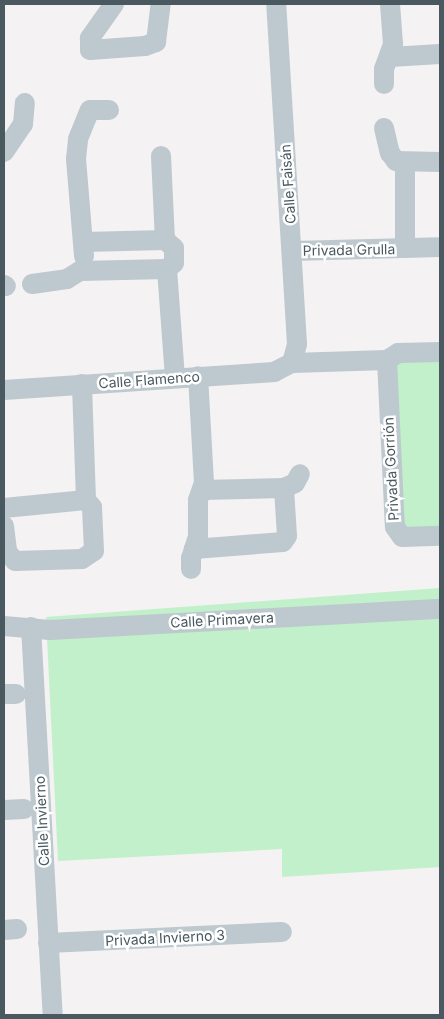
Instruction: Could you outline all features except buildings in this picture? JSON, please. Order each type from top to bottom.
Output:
[{"type":"street","points":[[114,4],[90,38],[90,50],[145,46],[156,42],[161,4]]},
{"type":"street","name":"Calle Faisán","points":[[276,4],[297,344],[292,363]]},
{"type":"street","points":[[384,84],[384,70],[394,44],[390,4]]},
{"type":"street","points":[[390,57],[440,54]]},
{"type":"street","points":[[4,152],[23,124],[25,103]]},
{"type":"street","points":[[85,270],[76,159],[78,138],[90,110],[109,110]]},
{"type":"street","points":[[384,128],[390,153],[396,161],[404,164],[440,162]]},
{"type":"street","points":[[161,156],[165,240]]},
{"type":"street","name":"Privada Grulla","points":[[404,164],[406,248]]},
{"type":"street","points":[[32,284],[66,279],[85,270],[167,269],[174,263],[172,243],[165,240],[84,242]]},
{"type":"street","name":"Privada Grulla","points":[[292,251],[440,247]]},
{"type":"street","points":[[167,269],[175,378]]},
{"type":"street","points":[[292,363],[387,360],[398,353],[440,352]]},
{"type":"street","name":"Privada Gorrión","points":[[387,360],[394,527],[402,537],[440,536]]},
{"type":"street","name":"Calle Flamenco","points":[[4,390],[274,372],[292,363]]},
{"type":"street","points":[[198,376],[202,490],[198,500],[198,537],[193,559],[283,542],[287,536],[284,488]]},
{"type":"street","points":[[4,526],[8,552],[15,562],[82,559],[91,554],[96,547],[92,507],[86,500],[82,384]]},
{"type":"street","points":[[202,490],[284,488],[295,483],[300,474]]},
{"type":"street","points":[[4,508],[86,500]]},
{"type":"street","name":"Calle Primavera","points":[[4,626],[50,630],[440,608]]},
{"type":"street","name":"Calle Invierno","points":[[31,627],[53,1015]]},
{"type":"street","points":[[4,810],[24,809]]},
{"type":"street","name":"Privada Invierno 3","points":[[48,943],[282,932]]},
{"type":"green space","points":[[440,359],[440,528],[398,531],[386,363]]},
{"type":"green space","points":[[440,588],[440,867],[282,877],[282,849],[58,861],[46,617]]}]
